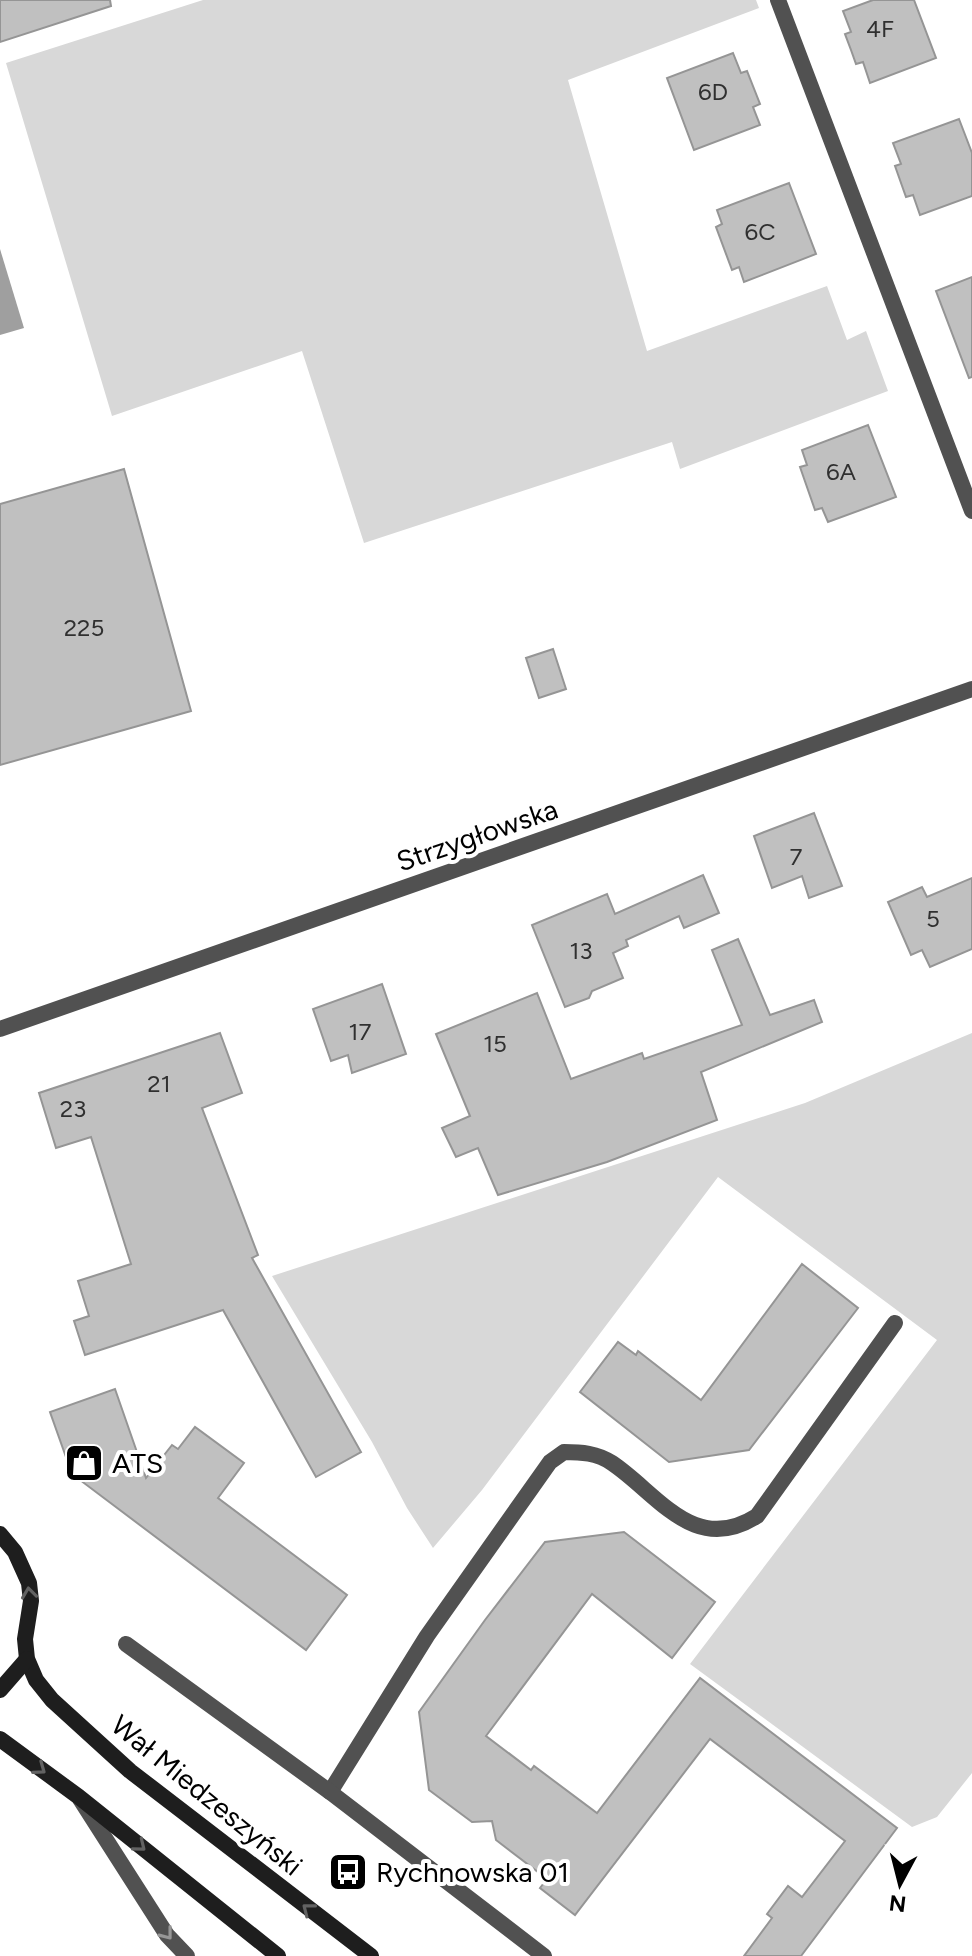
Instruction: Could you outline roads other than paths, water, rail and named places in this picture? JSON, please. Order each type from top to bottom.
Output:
[{"type":"main road","points":[[0,1534],[15,1552],[29,1583],[31,1601],[25,1639],[27,1659],[0,1690]]},
{"type":"main road","name":"Wał Miedzeszyński","points":[[27,1659],[36,1680],[52,1700],[111,1754],[371,1956]]},
{"type":"main road","points":[[0,1739],[79,1797],[278,1956]]},
{"type":"street","points":[[778,0],[972,511]]},
{"type":"street","name":"Strzygłowska","points":[[0,1029],[972,689]]},
{"type":"street","points":[[330,1792],[427,1636],[550,1462],[564,1452],[596,1455],[611,1463],[674,1515],[696,1526],[718,1529],[740,1527],[757,1516],[895,1323]]},
{"type":"street","points":[[126,1644],[330,1792],[544,1956]]},
{"type":"street","points":[[79,1797],[167,1935],[187,1956]]},
{"type":"place","name":"ATS","points":[[84,1463]]},
{"type":"place","name":"Rychnowska 01","points":[[348,1872]]}]
